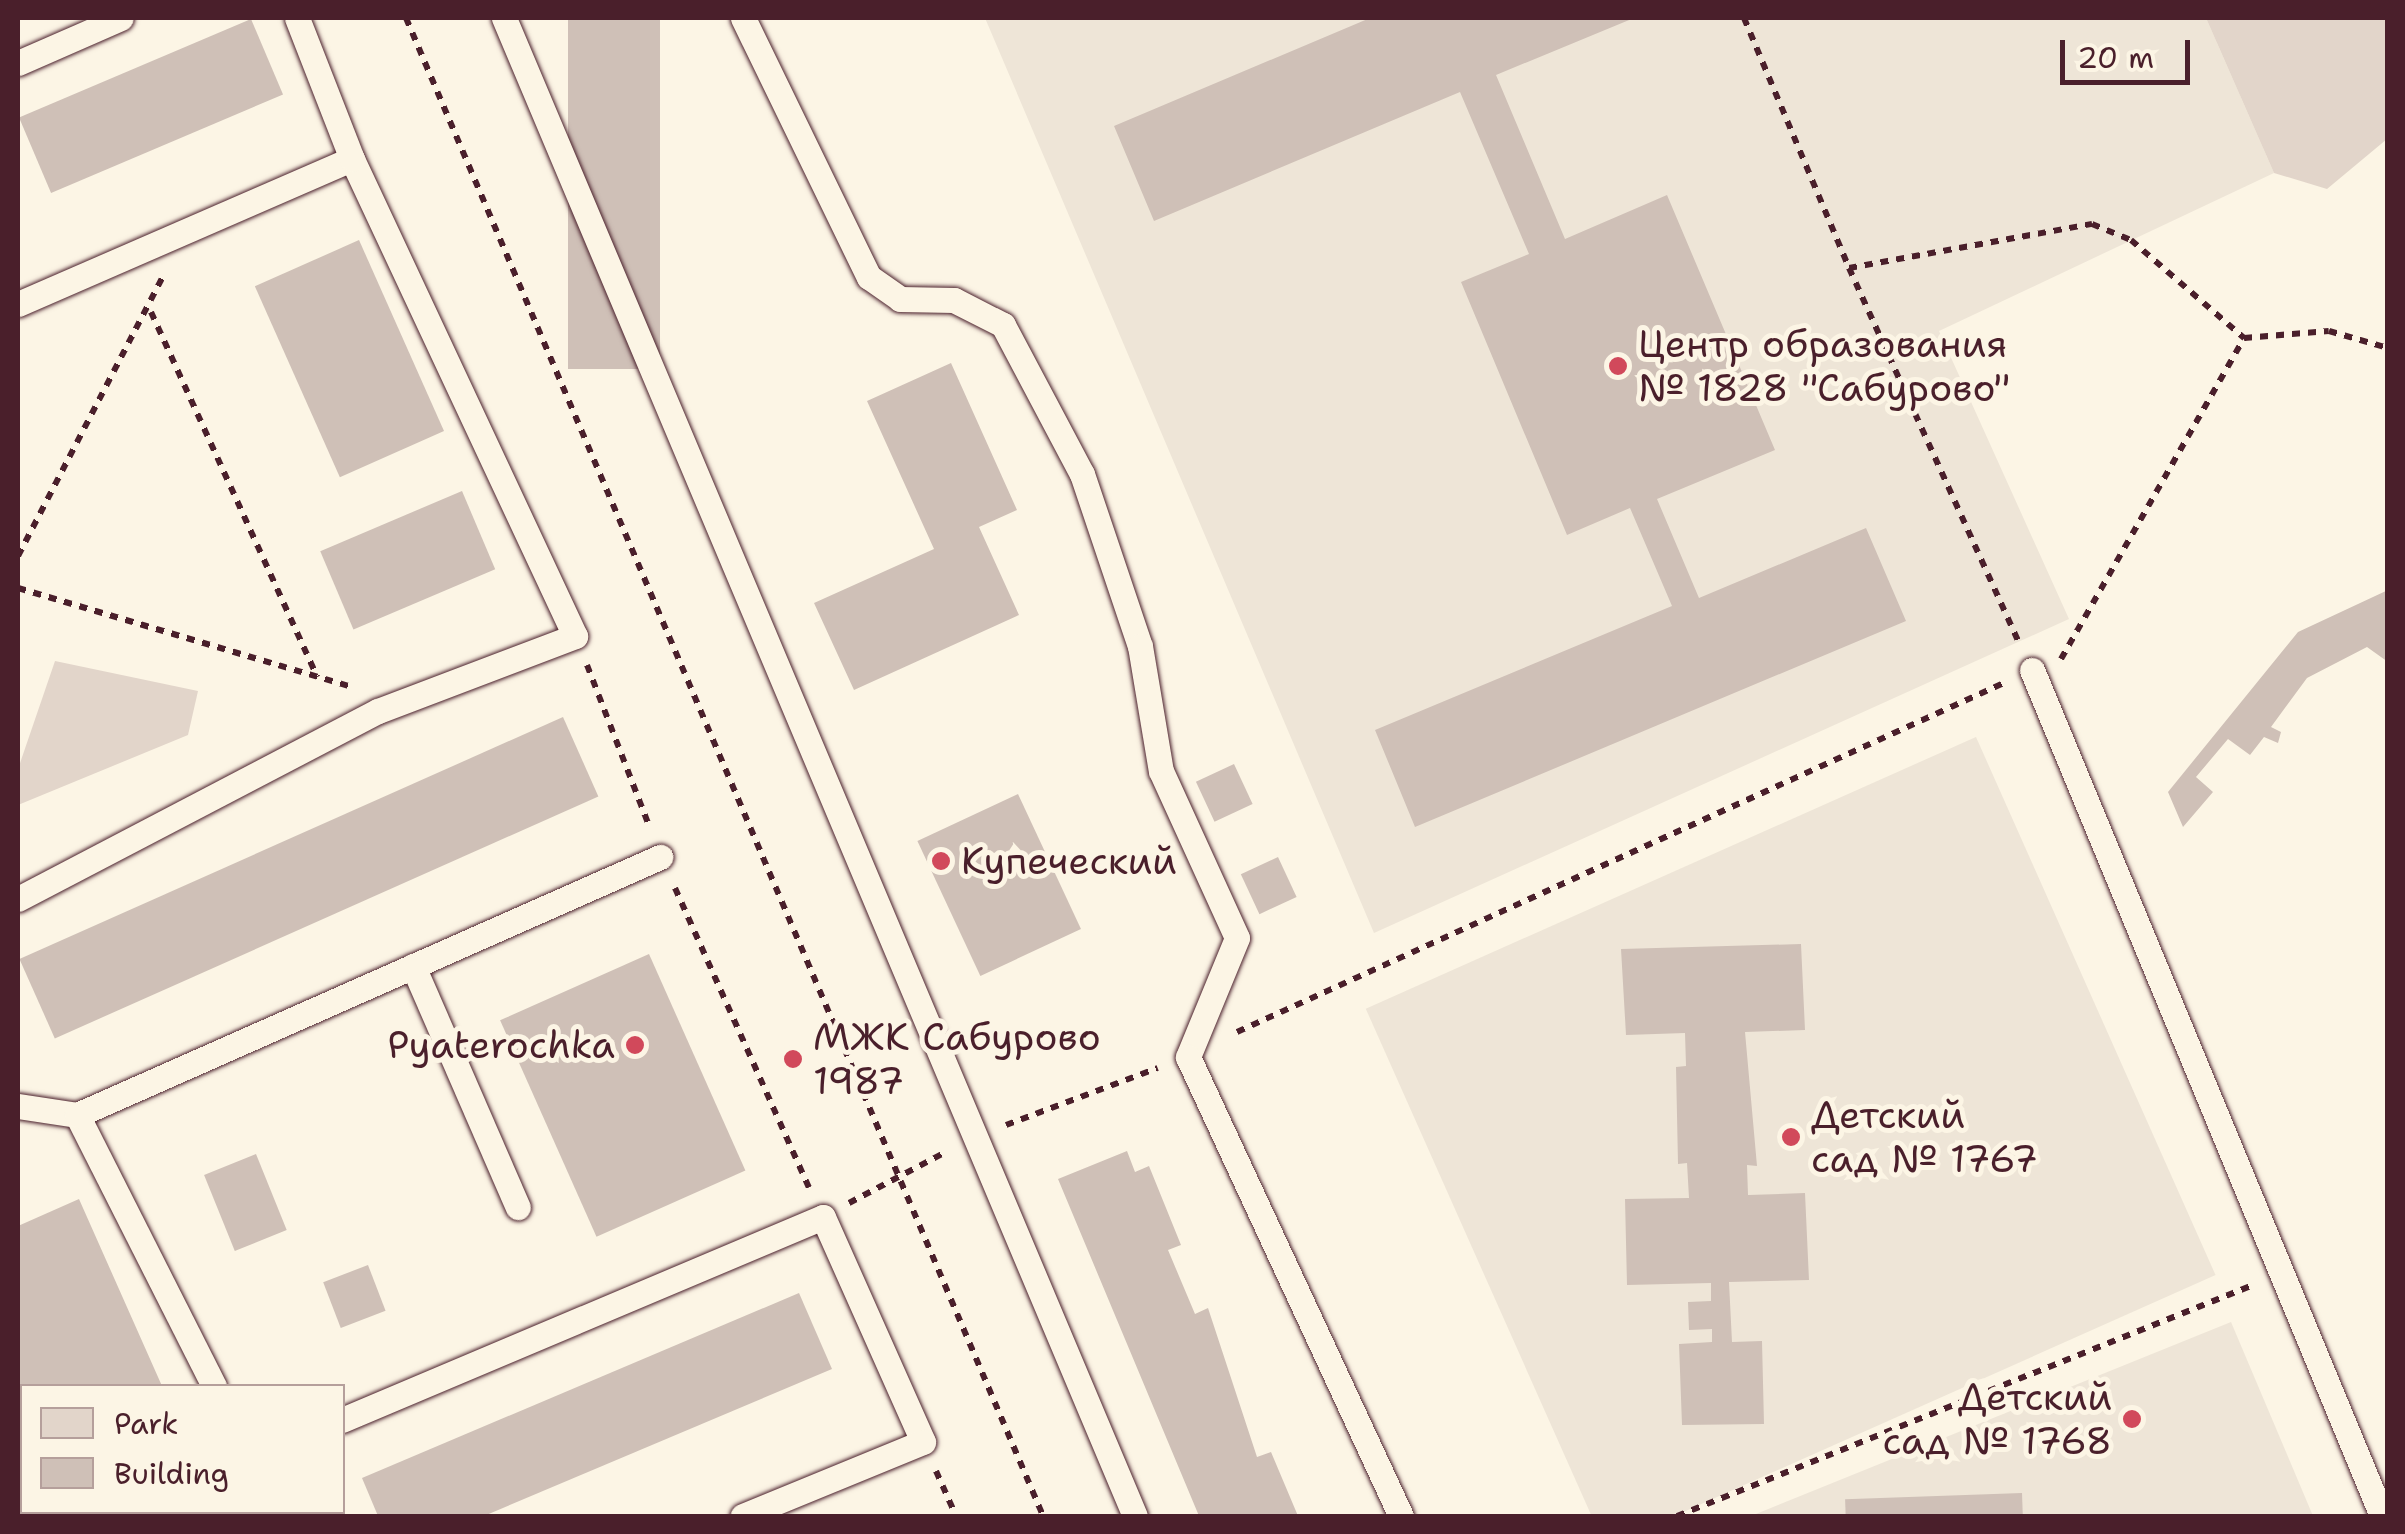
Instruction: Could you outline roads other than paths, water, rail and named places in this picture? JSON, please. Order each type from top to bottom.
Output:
[{"type":"lane","points":[[18,63],[122,18]]},
{"type":"lane","points":[[18,900],[378,711],[575,636],[352,159],[297,18]]},
{"type":"lane","points":[[504,18],[1135,1516]]},
{"type":"lane","points":[[742,18],[869,277],[900,300],[954,300],[1002,325],[1082,474],[1140,646],[1161,771],[1237,938],[1188,1057],[1400,1516]]},
{"type":"lane","points":[[18,304],[352,159]]},
{"type":"lane","points":[[2032,670],[2382,1516]]},
{"type":"lane","points":[[18,1106],[77,1115],[660,857]]},
{"type":"lane","points":[[413,966],[518,1207]]},
{"type":"lane","points":[[77,1115],[213,1384]]},
{"type":"lane","points":[[345,1419],[823,1217],[924,1442],[743,1516]]},
{"type":"place","name":"Центр образования № 1828 \"Сабурово\"","points":[[1618,366]]},
{"type":"place","name":"Купеческий","points":[[941,861]]},
{"type":"place","name":"Pyaterochka","points":[[635,1045]]},
{"type":"place","name":"МЖК Сабурово 1987","points":[[793,1059]]},
{"type":"place","name":"Детский сад № 1767","points":[[1791,1137]]},
{"type":"place","name":"Детский сад № 1768","points":[[2132,1419]]}]
